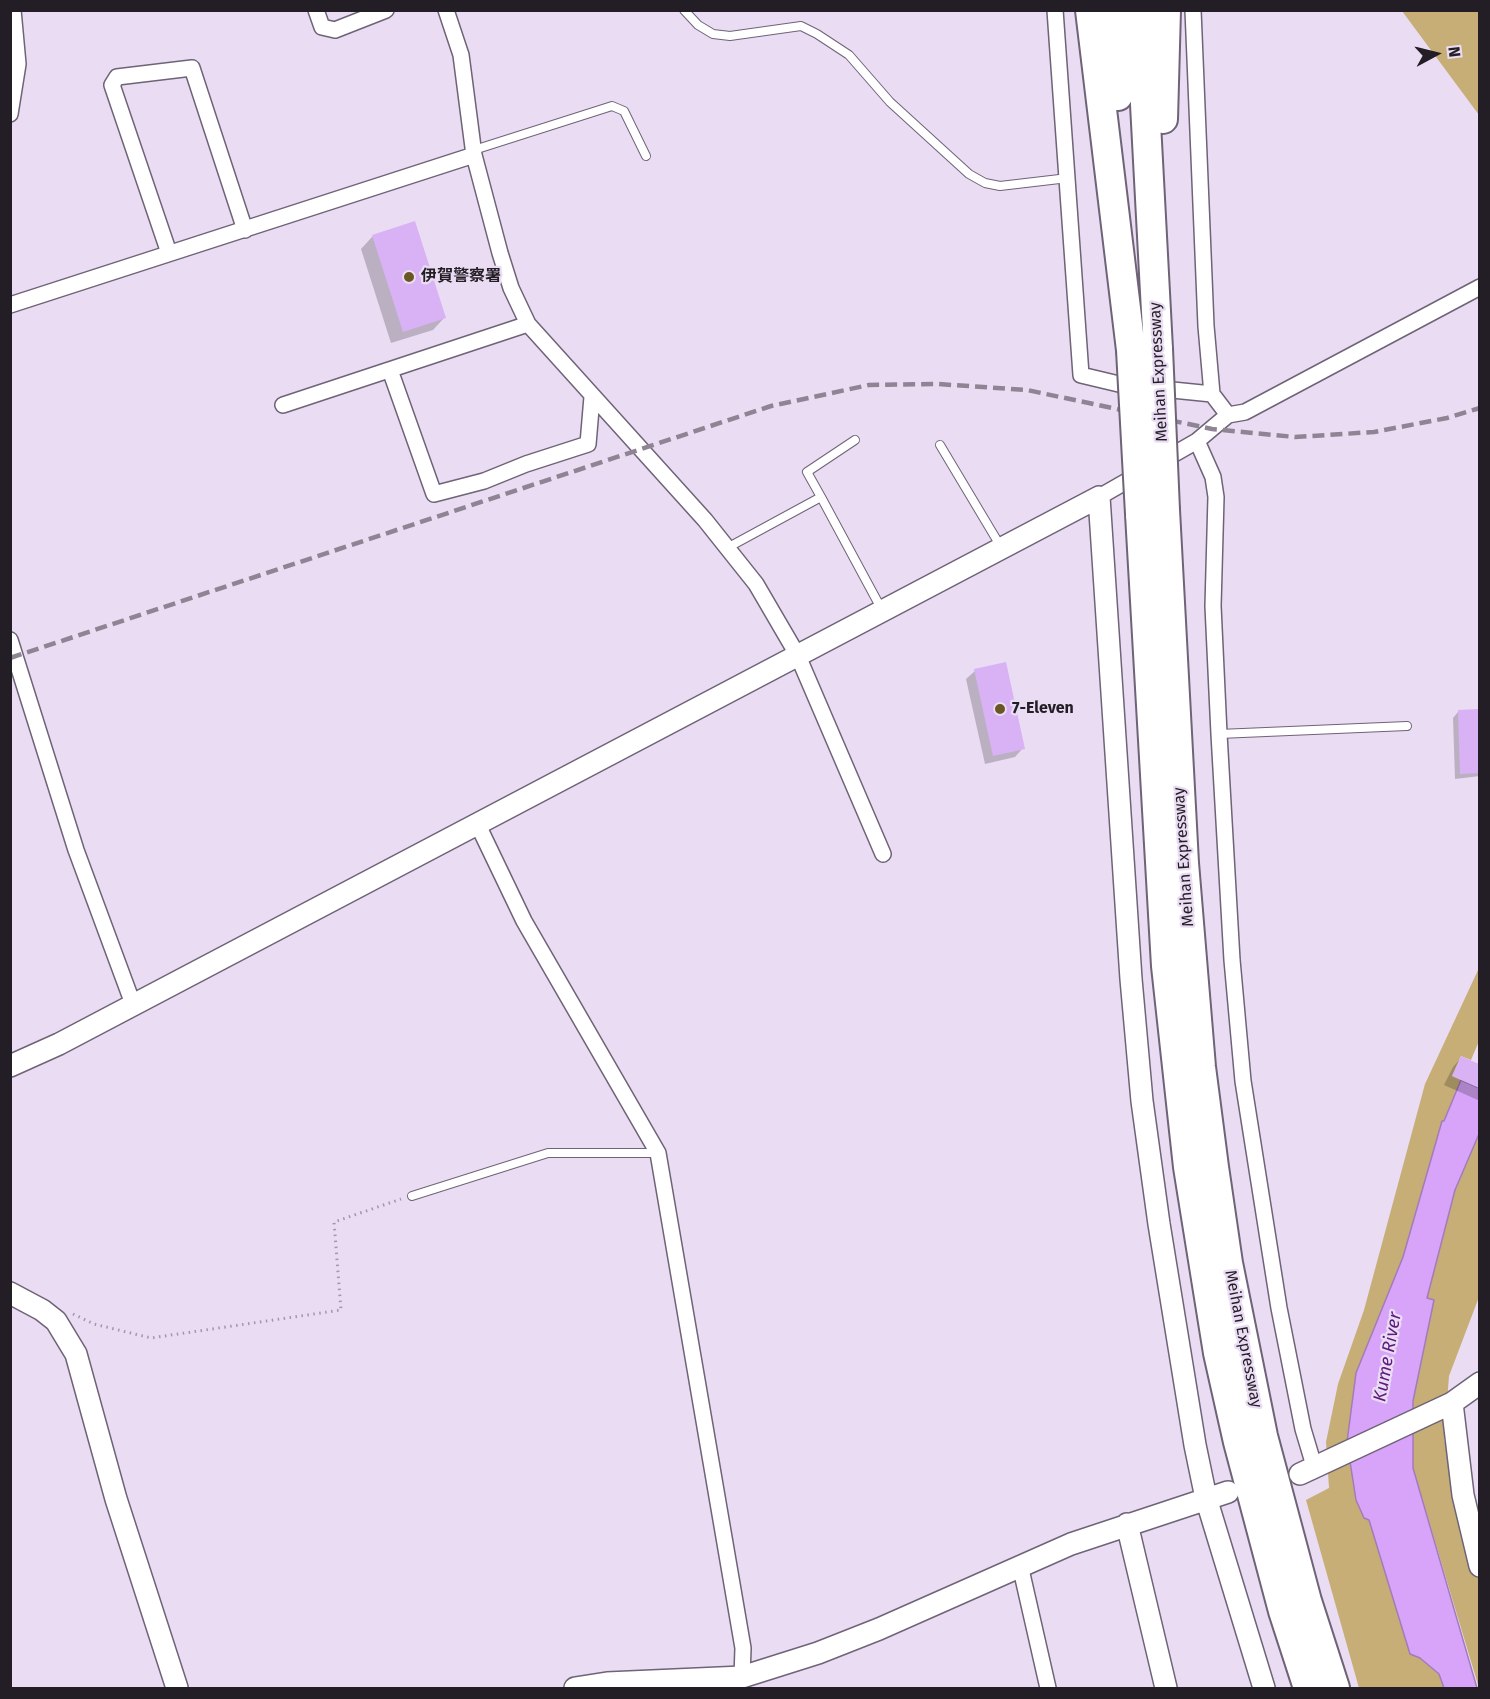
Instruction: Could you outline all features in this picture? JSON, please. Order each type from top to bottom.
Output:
[{"type":"highway","points":[[1090,10],[1145,350]]},
{"type":"highway","name":"Meihan Expressway","points":[[1113,10],[1145,350]]},
{"type":"highway","name":"Meihan Expressway","points":[[1140,10],[1145,350],[1153,512],[1163,922],[1188,1167],[1218,1353],[1238,1442],[1283,1611],[1308,1689]]},
{"type":"highway","points":[[1145,350],[1167,10]]},
{"type":"highway","name":"Meihan Expressway","points":[[1153,512],[1201,1067],[1214,1167],[1236,1306],[1263,1436],[1292,1549],[1335,1689]]},
{"type":"street","points":[[10,114],[18,64],[13,10]]},
{"type":"street","points":[[316,10],[322,27],[335,30],[386,10]]},
{"type":"street","points":[[446,10],[461,55],[474,152],[500,253],[511,288],[528,324],[728,548],[756,584],[798,656],[883,854]]},
{"type":"street","points":[[1055,10],[1081,375],[1123,385],[1212,394]]},
{"type":"street","points":[[1193,10],[1201,227],[1212,394],[1228,415]]},
{"type":"street","points":[[169,254],[112,85],[117,77],[192,68],[245,230]]},
{"type":"street","points":[[10,305],[245,230],[474,152]]},
{"type":"street","points":[[10,1066],[59,1044],[1099,497],[1197,441],[1228,415],[1245,412],[1479,287]]},
{"type":"street","points":[[283,405],[528,324]]},
{"type":"street","points":[[390,370],[434,495],[484,481],[526,464],[588,444],[592,398]]},
{"type":"street","points":[[1197,441],[1213,477],[1216,498],[1213,606],[1219,734],[1232,960],[1245,1093],[1283,1332],[1313,1469],[1447,1405],[1479,1383]]},
{"type":"street","points":[[1099,497],[1142,1101],[1176,1334],[1206,1498],[1264,1689]]},
{"type":"street","points":[[10,640],[76,850],[133,1004]]},
{"type":"street","points":[[477,823],[524,921],[658,1153],[741,1636],[742,1683]]},
{"type":"street","points":[[10,1293],[57,1321],[76,1354],[116,1498],[177,1689]]},
{"type":"street","points":[[1447,1405],[1463,1495],[1479,1566]]},
{"type":"street","points":[[575,1689],[607,1683],[742,1683],[879,1629],[1020,1564],[1127,1524],[1228,1492]]},
{"type":"street","points":[[1127,1524],[1166,1689]]},
{"type":"street","points":[[1020,1564],[1048,1689]]},
{"type":"lane","points":[[684,10],[698,25],[712,33],[730,36],[801,26],[817,34],[849,55],[890,102],[969,174],[985,183],[1000,186],[1068,178]]},
{"type":"lane","points":[[474,152],[612,106],[624,111],[646,156]]},
{"type":"lane","points":[[855,441],[807,472],[882,610]]},
{"type":"lane","points":[[940,445],[1001,547]]},
{"type":"lane","points":[[728,548],[821,497]]},
{"type":"lane","points":[[1219,734],[1407,726]]},
{"type":"lane","points":[[412,1196],[548,1153],[658,1153]]},
{"type":"path","points":[[42,1310],[62,1310],[94,1324],[151,1338],[341,1310],[334,1222],[412,1196]]},
{"type":"shaded area","points":[[1402,11],[1479,11],[1479,115]]},
{"type":"shaded area","points":[[1479,968],[1479,1041],[1471,1060],[1461,1056],[1452,1076],[1461,1080],[1444,1122],[1403,1258],[1364,1518],[1369,1519],[1410,1654],[1420,1658],[1439,1674],[1444,1688],[1359,1688],[1306,1500],[1329,1488],[1326,1442],[1338,1384],[1364,1310],[1425,1084]]},
{"type":"shaded area","points":[[1479,1134],[1479,1297],[1449,1376],[1444,1439],[1479,1573],[1479,1688],[1413,1468],[1413,1401],[1434,1300],[1427,1298],[1455,1190]]},
{"type":"water","name":"Kume River","points":[[1461,1080],[1479,1088],[1479,1134],[1455,1190],[1427,1298],[1434,1300],[1413,1401],[1413,1468],[1477,1688],[1444,1688],[1439,1674],[1420,1658],[1410,1654],[1369,1520],[1364,1518],[1356,1500],[1347,1442],[1356,1373],[1403,1257],[1442,1121],[1444,1121]]},
{"type":"building","name":"伊賀警察署","points":[[415,221],[446,318],[403,332],[372,235]]},
{"type":"building","name":"7-Eleven","points":[[1006,662],[1025,749],[993,756],[974,669]]},
{"type":"building","points":[[1479,709],[1479,773],[1460,774],[1458,710]]},
{"type":"building","points":[[1461,1056],[1479,1064],[1479,1088],[1452,1076]]},
{"type":"railway","points":[[10,658],[771,406],[869,385],[938,384],[1027,390],[1212,429],[1295,437],[1374,432],[1447,418],[1480,408]]},
{"type":"place","name":"伊賀警察署","points":[[409,277]]},
{"type":"place","name":"7-Eleven","points":[[1000,709]]}]
